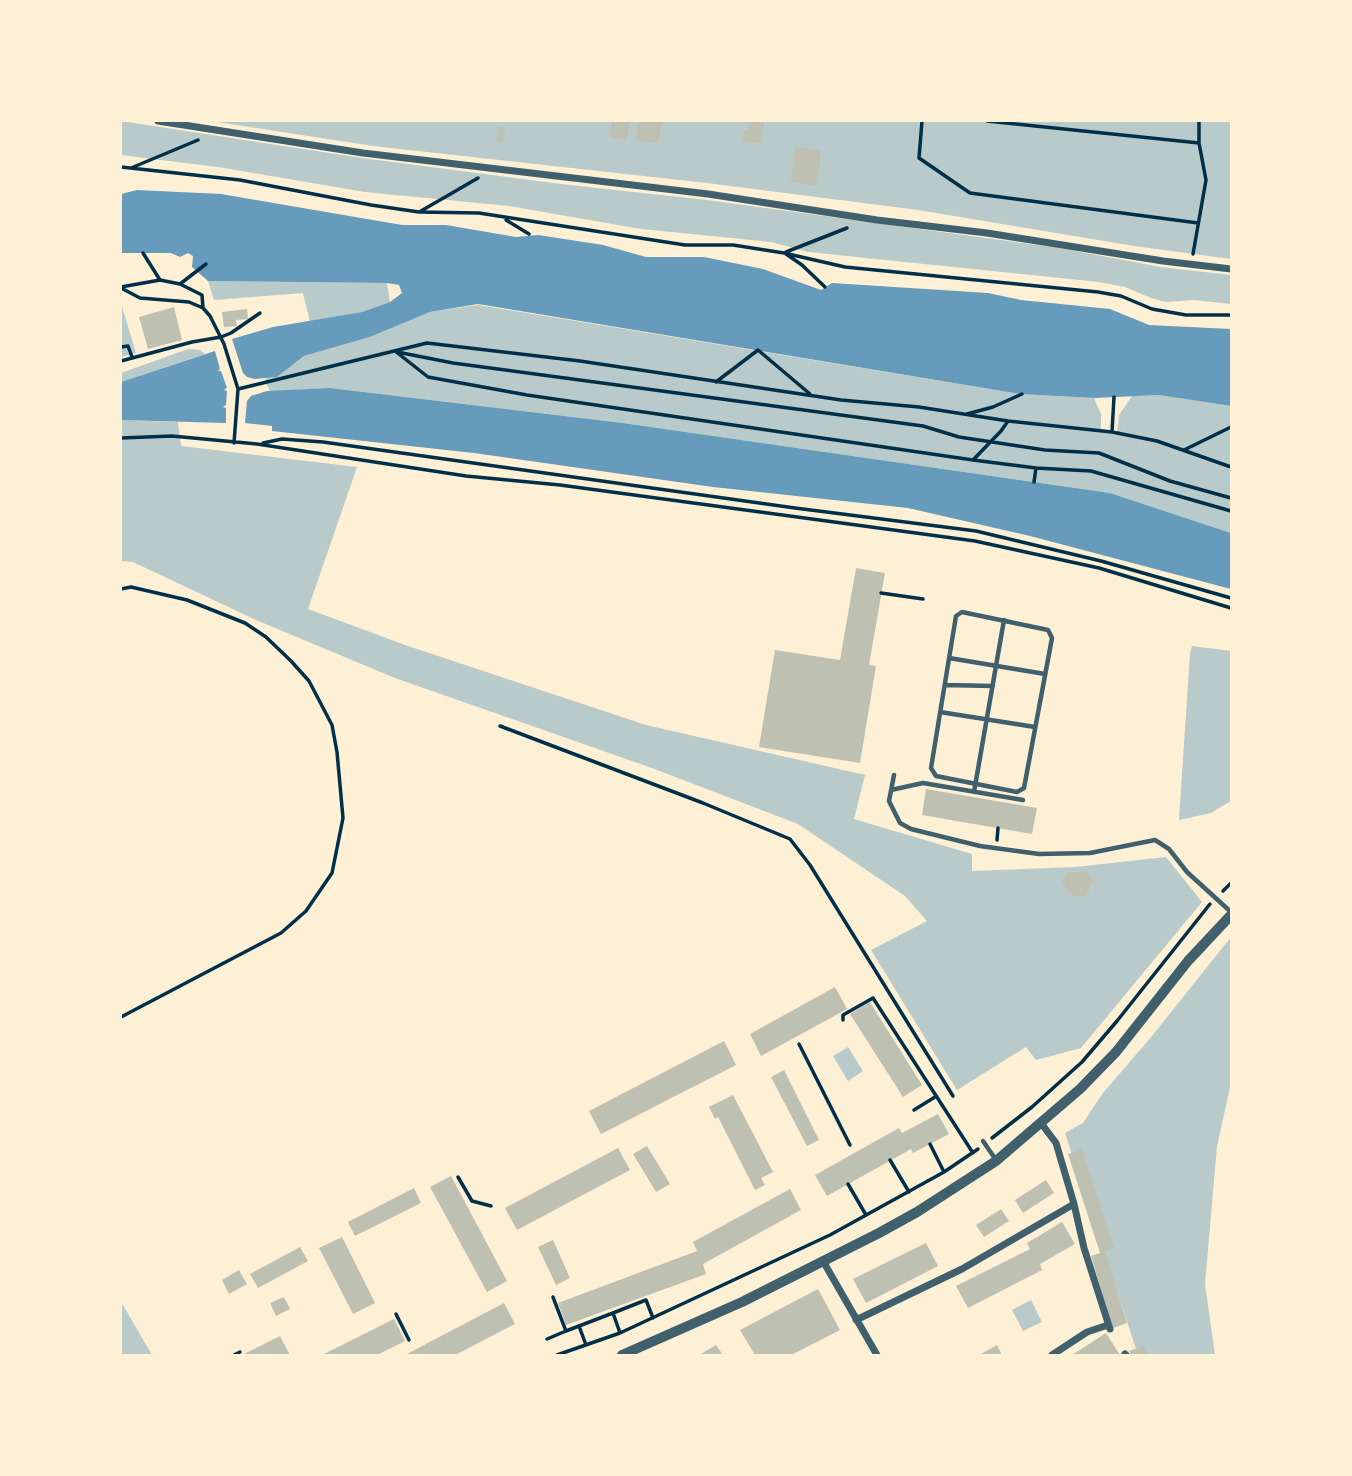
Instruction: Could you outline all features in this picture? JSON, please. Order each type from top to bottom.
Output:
[{"type":"street","points":[[158,121],[187,123],[220,131],[363,153],[708,194],[1231,269]]},
{"type":"street","points":[[622,1355],[645,1351],[823,1261],[917,1212],[996,1161],[1080,1089],[1115,1052],[1188,961],[1231,914]]},
{"type":"street","points":[[1041,1123],[1056,1143],[1084,1248],[1109,1327],[1087,1332],[1052,1355]]},
{"type":"street","points":[[856,1320],[962,1269],[1074,1204]]},
{"type":"street","points":[[823,1261],[877,1355]]},
{"type":"lane","points":[[962,611],[1048,630],[1052,638],[1024,788],[1017,792],[936,776],[931,768],[949,658],[956,616],[962,611]]},
{"type":"lane","points":[[974,792],[1004,621]]},
{"type":"lane","points":[[949,658],[1045,674]]},
{"type":"lane","points":[[944,685],[993,686]]},
{"type":"lane","points":[[940,712],[1035,727]]},
{"type":"lane","points":[[894,775],[889,801],[900,823],[911,829],[980,846],[1039,854],[1090,853],[1155,840],[1169,849],[1187,872],[1231,914]]},
{"type":"lane","points":[[891,790],[923,783],[1023,800]]},
{"type":"lane","points":[[984,1142],[996,1161]]},
{"type":"path","points":[[922,121],[919,158],[970,193],[1198,223]]},
{"type":"path","points":[[987,121],[1199,143]]},
{"type":"path","points":[[1192,263],[1206,180],[1199,143],[1199,121]]},
{"type":"path","points":[[129,168],[220,131]]},
{"type":"path","points":[[121,167],[240,180],[419,212],[479,214],[685,245],[733,245],[845,267],[1098,292],[1121,296],[1152,309],[1186,315],[1231,315]]},
{"type":"path","points":[[419,212],[492,170]]},
{"type":"path","points":[[501,218],[528,234]]},
{"type":"path","points":[[784,253],[836,230],[877,220]]},
{"type":"path","points":[[143,253],[160,280]]},
{"type":"path","points":[[784,253],[802,265],[825,287]]},
{"type":"path","points":[[180,284],[206,264]]},
{"type":"path","points":[[121,287],[160,280],[180,284],[202,295],[203,308],[221,337],[238,389],[234,443]]},
{"type":"path","points":[[121,287],[140,298],[189,302],[203,308]]},
{"type":"path","points":[[121,361],[221,337],[260,313]]},
{"type":"path","points":[[238,389],[427,343],[580,361],[812,396],[1112,432],[1157,441],[1231,467]]},
{"type":"path","points":[[121,347],[128,346],[132,358]]},
{"type":"path","points":[[716,382],[758,350],[812,396]]},
{"type":"path","points":[[396,351],[453,363],[923,426],[959,437],[1045,450],[1099,453],[1170,481],[1231,498]]},
{"type":"path","points":[[396,351],[428,377],[527,395],[973,460],[1036,468],[1091,471],[1231,511]]},
{"type":"path","points":[[965,415],[993,407],[1022,394]]},
{"type":"path","points":[[1112,432],[1114,397]]},
{"type":"path","points":[[973,460],[1002,431],[1008,421]]},
{"type":"path","points":[[1182,451],[1231,427]]},
{"type":"path","points":[[121,439],[173,436],[257,444],[466,476],[560,485],[975,541],[1099,568],[1231,608]]},
{"type":"path","points":[[257,444],[282,439],[323,442],[976,531],[1101,561],[1231,598]]},
{"type":"path","points":[[1034,482],[1036,468]]},
{"type":"path","points":[[121,589],[131,587],[187,600],[245,623],[266,637],[291,661],[309,681],[332,725],[343,818],[332,873],[306,911],[281,933],[121,1017]]},
{"type":"path","points":[[881,593],[923,599]]},
{"type":"path","points":[[500,726],[790,839],[810,865],[953,1096]]},
{"type":"path","points":[[557,1355],[620,1333],[830,1235],[973,1153],[1032,1107],[1082,1062],[1181,938],[1231,883]]},
{"type":"path","points":[[843,1020],[843,1015],[873,998],[973,1153]]},
{"type":"path","points":[[799,1044],[850,1145]]},
{"type":"path","points":[[914,1110],[935,1097]]},
{"type":"path","points":[[930,1144],[944,1172]]},
{"type":"path","points":[[890,1160],[909,1192]]},
{"type":"path","points":[[458,1177],[472,1201],[491,1206]]},
{"type":"path","points":[[848,1184],[866,1215]]},
{"type":"path","points":[[553,1297],[566,1331]]},
{"type":"path","points":[[547,1339],[646,1300],[653,1318]]},
{"type":"path","points":[[613,1313],[620,1333]]},
{"type":"path","points":[[396,1314],[409,1340]]},
{"type":"path","points":[[579,1326],[586,1345]]},
{"type":"path","points":[[234,1355],[240,1352]]},
{"type":"shaded area","points":[[121,121],[362,158],[707,200],[1059,248],[1161,267],[1231,275],[1231,304],[1194,300],[1166,302],[1125,287],[1099,282],[808,252],[771,242],[641,229],[509,206],[365,192],[218,167],[121,155]]},
{"type":"shaded area","points":[[211,121],[1231,121],[1231,259],[1134,246],[918,210],[707,183],[373,146]]},
{"type":"shaded area","points":[[208,281],[387,283],[390,302],[362,312],[310,322],[303,293],[214,300]]},
{"type":"shaded area","points":[[121,303],[136,353],[121,357]]},
{"type":"shaded area","points":[[478,305],[1020,394],[1094,398],[1101,414],[1101,431],[1117,433],[1119,415],[1132,396],[1159,395],[1231,406],[1231,533],[1110,493],[623,423],[330,388],[271,392],[265,382],[266,378],[277,377],[304,356],[370,337],[430,312]]},
{"type":"shaded area","points":[[188,349],[200,350],[205,354],[121,382],[121,373]]},
{"type":"shaded area","points":[[121,420],[178,422],[181,446],[357,467],[308,609],[405,645],[646,725],[865,775],[854,819],[972,854],[972,871],[1075,867],[1166,857],[1202,902],[1081,1048],[1036,1060],[1026,1047],[957,1090],[871,950],[927,921],[905,896],[798,824],[652,768],[395,678],[256,620],[133,562],[121,561]]},
{"type":"shaded area","points":[[1192,646],[1231,651],[1231,801],[1211,813],[1179,820],[1190,653]]},
{"type":"shaded area","points":[[1231,937],[1231,1083],[1217,1146],[1205,1284],[1215,1355],[1138,1355],[1065,1133],[1083,1123],[1103,1093]]},
{"type":"shaded area","points":[[848,1047],[863,1071],[848,1081],[833,1056]]},
{"type":"shaded area","points":[[1031,1300],[1042,1322],[1023,1331],[1012,1310]]},
{"type":"shaded area","points":[[121,1302],[130,1317],[152,1355],[121,1355]]},
{"type":"water","points":[[137,190],[221,194],[402,225],[446,225],[516,237],[538,235],[603,245],[646,257],[704,257],[763,269],[821,290],[832,283],[988,293],[1021,300],[1110,309],[1149,325],[1231,329],[1231,406],[1159,395],[1094,398],[1020,394],[478,304],[430,312],[370,337],[304,356],[277,377],[255,379],[243,373],[232,339],[273,327],[362,312],[390,302],[402,293],[399,285],[208,281],[192,267],[193,256],[188,253],[180,257],[171,253],[121,253],[121,194]]},
{"type":"water","points":[[215,351],[220,369],[218,371],[221,371],[227,388],[224,390],[227,391],[226,405],[223,407],[226,408],[226,423],[121,420],[121,382]]},
{"type":"water","points":[[330,388],[623,423],[1110,493],[1231,533],[1231,589],[1030,536],[908,508],[713,487],[474,453],[272,431],[272,426],[245,423],[247,401],[251,396],[267,391]]},
{"type":"building","points":[[612,121],[629,121],[627,140],[610,138]]},
{"type":"building","points":[[638,121],[662,121],[659,143],[636,140]]},
{"type":"building","points":[[749,121],[764,121],[761,144],[743,141],[744,130],[748,130]]},
{"type":"building","points":[[498,127],[505,128],[503,143],[496,142]]},
{"type":"building","points":[[795,147],[821,150],[817,186],[791,182]]},
{"type":"building","points":[[174,307],[182,340],[148,349],[139,317]]},
{"type":"building","points":[[247,309],[248,319],[236,320],[237,326],[224,327],[222,312]]},
{"type":"building","points":[[856,568],[885,573],[869,665],[876,666],[860,763],[759,747],[775,650],[840,660]]},
{"type":"building","points":[[926,789],[1037,808],[1032,834],[922,815]]},
{"type":"building","points":[[1086,871],[1093,880],[1086,896],[1072,896],[1062,882],[1068,873]]},
{"type":"building","points":[[835,987],[847,1009],[761,1056],[750,1034]]},
{"type":"building","points":[[870,1002],[922,1085],[903,1097],[850,1014]]},
{"type":"building","points":[[724,1041],[736,1065],[601,1134],[589,1111]]},
{"type":"building","points":[[784,1070],[819,1140],[807,1146],[771,1077]]},
{"type":"building","points":[[733,1095],[773,1172],[761,1178],[765,1185],[755,1190],[718,1117],[715,1119],[709,1107]]},
{"type":"building","points":[[938,1114],[949,1134],[913,1153],[911,1149],[827,1196],[815,1175],[899,1128],[902,1133]]},
{"type":"building","points":[[647,1146],[670,1184],[656,1192],[633,1154]]},
{"type":"building","points":[[618,1148],[630,1170],[517,1230],[505,1208]]},
{"type":"building","points":[[1082,1149],[1114,1248],[1105,1251],[1127,1323],[1113,1328],[1091,1256],[1100,1253],[1068,1154]]},
{"type":"building","points":[[451,1176],[507,1281],[487,1292],[430,1187]]},
{"type":"building","points":[[1046,1180],[1054,1193],[1023,1213],[1015,1200]]},
{"type":"building","points":[[414,1188],[421,1203],[355,1236],[348,1222]]},
{"type":"building","points":[[790,1189],[801,1210],[703,1264],[706,1274],[566,1325],[558,1303],[697,1251],[693,1242]]},
{"type":"building","points":[[1001,1209],[1009,1221],[984,1237],[976,1225]]},
{"type":"building","points":[[1062,1222],[1075,1244],[1040,1264],[1042,1270],[968,1308],[956,1286],[1030,1249],[1027,1243]]},
{"type":"building","points":[[342,1237],[375,1303],[353,1314],[319,1248]]},
{"type":"building","points":[[553,1240],[570,1278],[556,1285],[538,1247]]},
{"type":"building","points":[[926,1243],[938,1266],[866,1303],[853,1279]]},
{"type":"building","points":[[300,1247],[308,1261],[258,1288],[250,1274]]},
{"type":"building","points":[[239,1270],[247,1284],[229,1294],[222,1280]]},
{"type":"building","points":[[818,1289],[840,1330],[791,1355],[755,1355],[740,1330]]},
{"type":"building","points":[[284,1297],[290,1309],[276,1316],[270,1303]]},
{"type":"building","points":[[504,1303],[515,1324],[455,1355],[405,1355]]},
{"type":"building","points":[[394,1319],[405,1341],[377,1355],[322,1355]]},
{"type":"building","points":[[1106,1333],[1120,1355],[1072,1355],[1086,1346]]},
{"type":"building","points":[[280,1336],[290,1355],[242,1355]]},
{"type":"building","points":[[716,1345],[723,1355],[699,1355]]},
{"type":"building","points":[[997,1345],[1002,1355],[979,1355]]},
{"type":"building","points":[[1144,1346],[1147,1355],[1131,1355],[1129,1351]]}]
